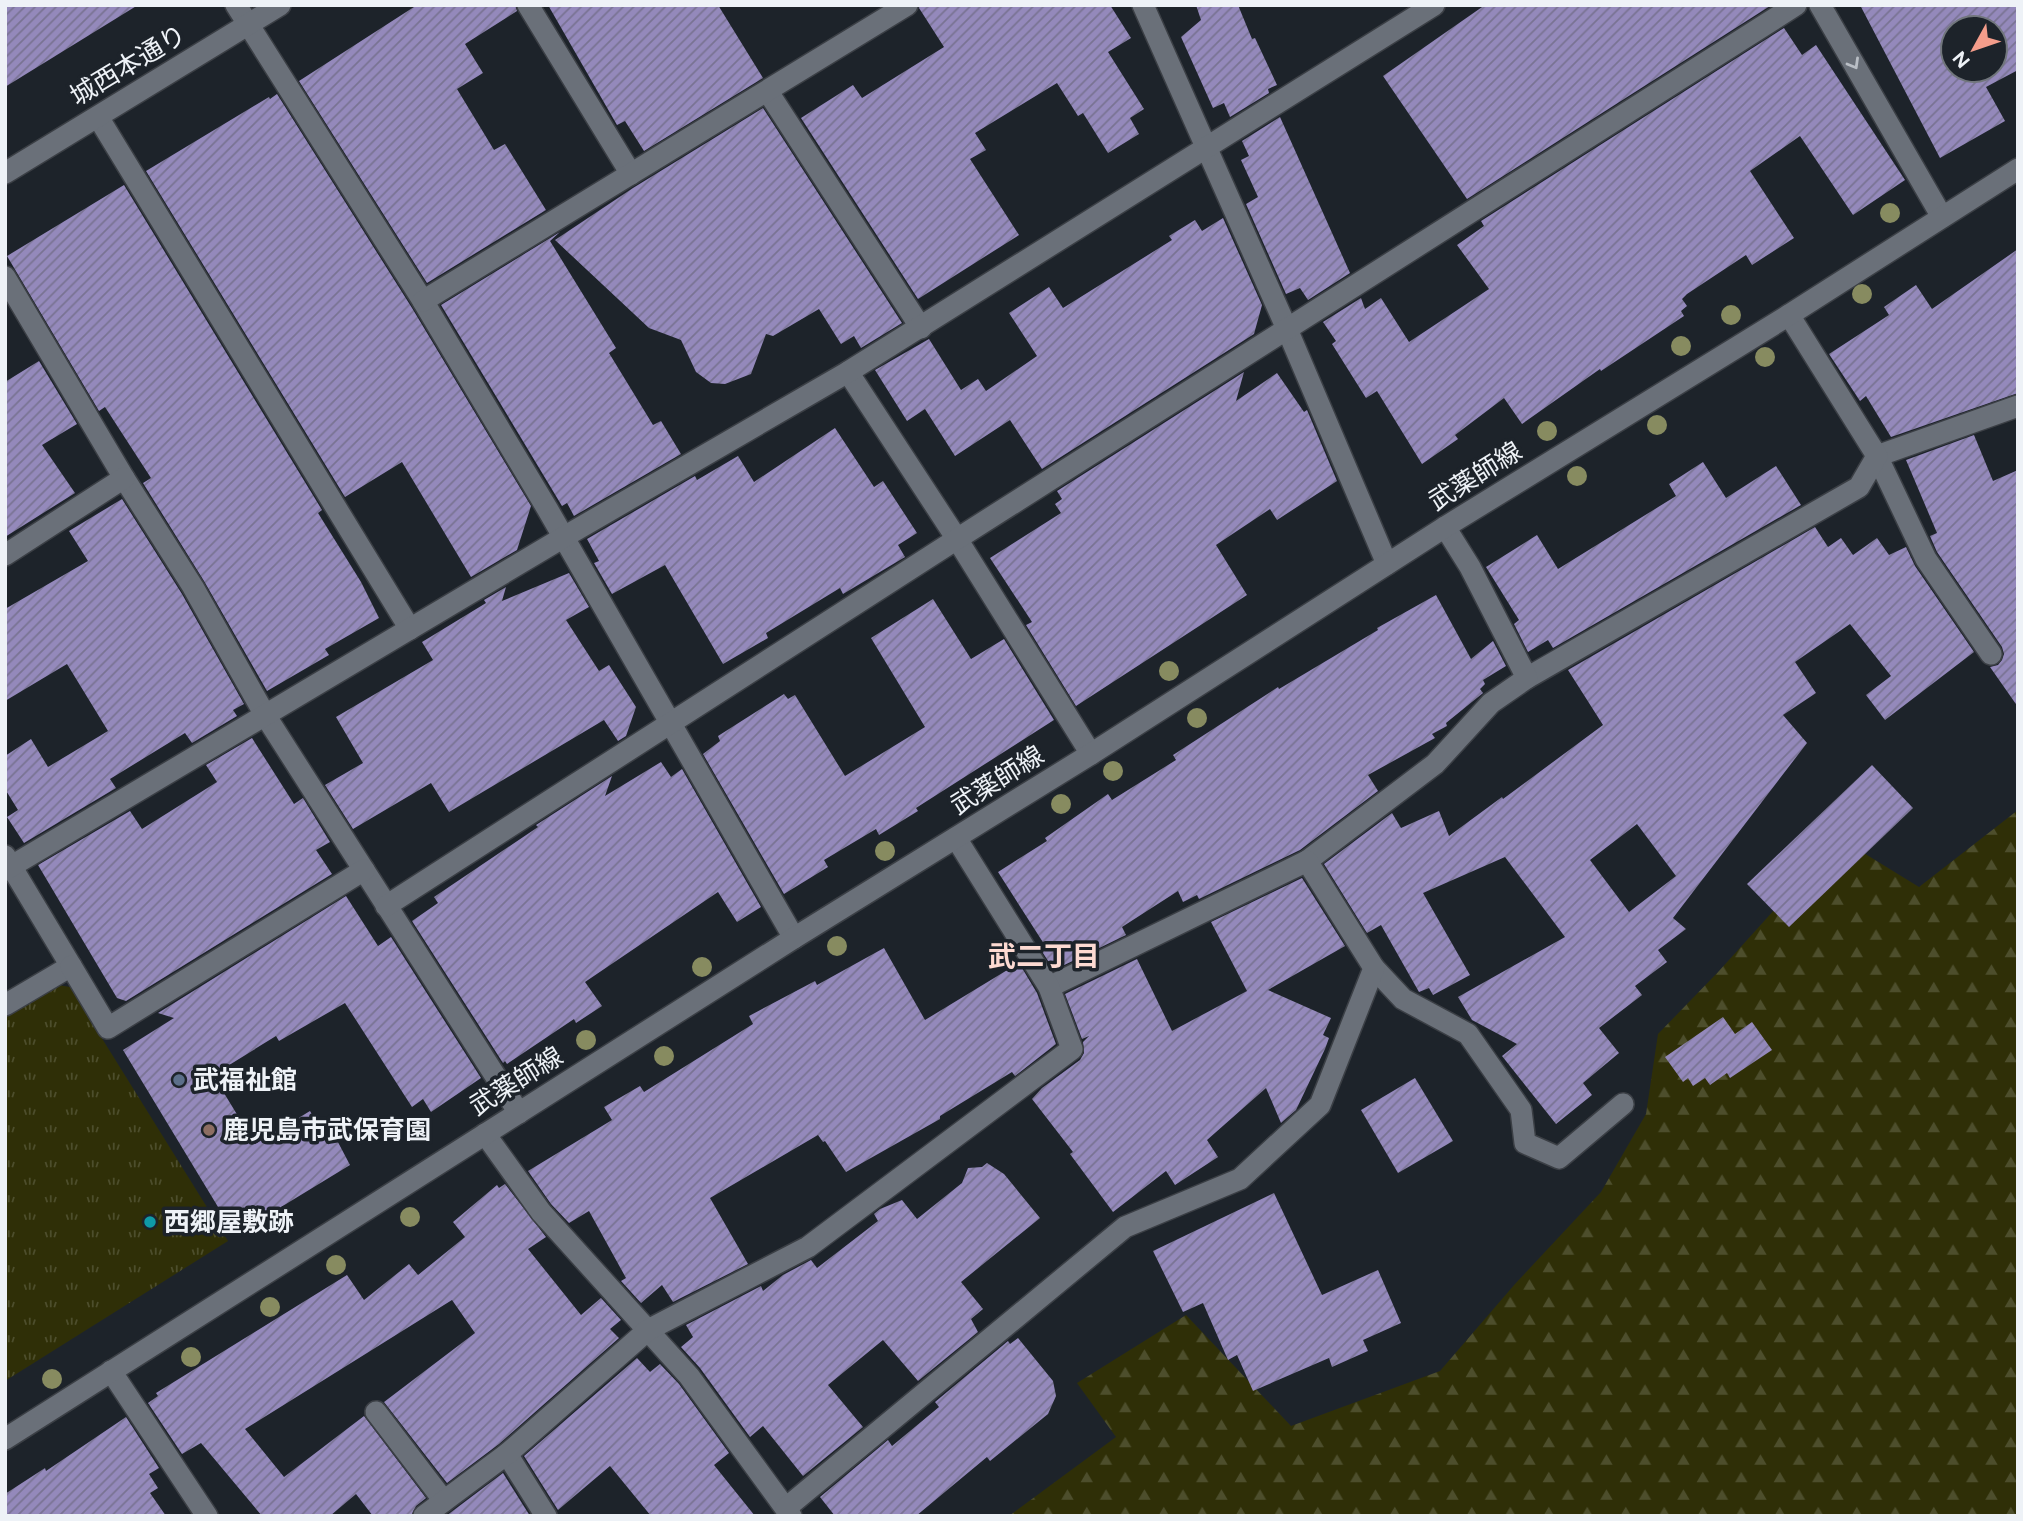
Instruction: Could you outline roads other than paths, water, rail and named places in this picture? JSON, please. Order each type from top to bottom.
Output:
[{"type":"street","points":[[236,5],[423,301],[564,537],[794,938]]},
{"type":"street","name":"城西本通り","points":[[7,168],[98,117],[281,5]]},
{"type":"street","points":[[528,5],[631,174]]},
{"type":"street","points":[[423,301],[907,5]]},
{"type":"street","points":[[1143,5],[1287,329],[1387,564]]},
{"type":"street","points":[[364,870],[108,1028],[7,864],[848,372],[1434,5]]},
{"type":"street","points":[[386,906],[1796,5]]},
{"type":"street","points":[[1824,7],[1942,217]]},
{"type":"street","points":[[768,92],[921,328]]},
{"type":"street","points":[[98,117],[410,629]]},
{"type":"street","name":"武薬師線","points":[[5,1438],[794,938],[1091,754],[1445,527],[1789,315],[2018,169]]},
{"type":"street","points":[[5,277],[124,478],[193,587],[265,715],[519,1113]]},
{"type":"street","points":[[1789,315],[1877,456],[1926,559],[1991,654]]},
{"type":"street","points":[[848,372],[957,539],[1091,754]]},
{"type":"street","points":[[1049,988],[1307,861],[1435,764],[1491,703],[1527,678],[1859,486],[1877,456],[2018,406]]},
{"type":"street","points":[[5,555],[124,478]]},
{"type":"street","points":[[1445,527],[1470,567],[1527,678]]},
{"type":"street","points":[[424,1516],[507,1454],[648,1330],[808,1247],[1072,1049],[1049,988],[956,838]]},
{"type":"street","points":[[1307,861],[1374,968],[1403,999],[1468,1034],[1521,1110],[1525,1143],[1559,1158],[1623,1104]]},
{"type":"street","points":[[5,1005],[71,966]]},
{"type":"street","points":[[485,1134],[541,1212],[689,1376],[789,1512],[1125,1227],[1240,1179],[1320,1105],[1374,968]]},
{"type":"street","points":[[111,1371],[207,1516]]},
{"type":"street","points":[[376,1412],[444,1501]]},
{"type":"street","points":[[507,1454],[546,1516]]},
{"type":"place","name":"武福祉館","points":[[179,1080]]},
{"type":"place","name":"鹿児島市武保育園","points":[[209,1130]]},
{"type":"place","name":"西郷屋敷跡","points":[[150,1222]]},
{"type":"district","name":"武二丁目","points":[[1044,956]]}]
